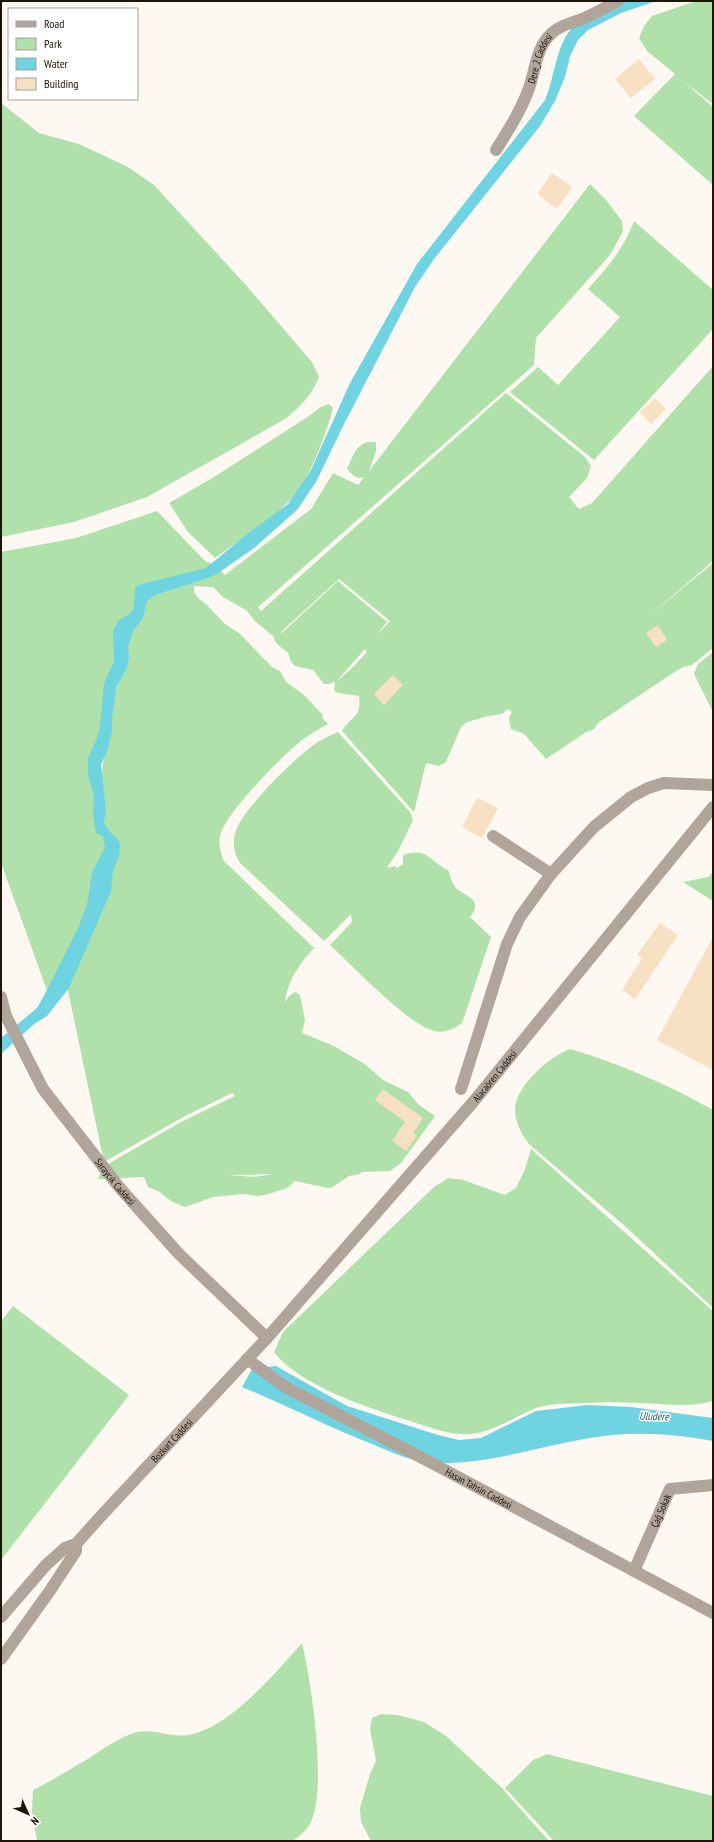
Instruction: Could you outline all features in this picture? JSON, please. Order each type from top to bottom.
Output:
[{"type":"street","name":"Dere_2 Caddesi","points":[[496,150],[520,111],[529,90],[541,45],[553,32],[563,26],[618,1]]},
{"type":"street","points":[[461,1089],[507,944],[520,917],[551,874],[594,827],[631,797],[648,788],[664,783],[713,785]]},
{"type":"street","name":"Alacaören Caddesi","points":[[267,1338],[504,1067],[713,807]]},
{"type":"street","points":[[493,836],[551,874]]},
{"type":"street","name":"Saraycık Caddesi","points":[[1,997],[6,1016],[43,1089],[119,1187],[179,1254],[267,1338]]},
{"type":"street","name":"Bozkurt Caddesi","points":[[1,1617],[46,1565],[65,1548],[76,1544],[267,1338]]},
{"type":"street","name":"Hasan Tahsin Caddesi","points":[[247,1359],[287,1388],[713,1613]]},
{"type":"street","name":"Çağ Sokak","points":[[634,1571],[670,1489],[713,1486]]},
{"type":"street","name":"Bozkurt Caddesi","points":[[1,1659],[76,1551],[76,1544]]},
{"type":"green space","points":[[696,1],[713,1],[713,104],[683,81],[713,107],[713,185],[634,116],[675,74],[647,51],[639,38],[644,26],[652,16]]},
{"type":"green space","points":[[1,103],[39,133],[79,144],[128,167],[154,185],[244,283],[312,362],[319,377],[305,400],[285,419],[147,497],[74,522],[1,537]]},
{"type":"green space","points":[[590,184],[606,200],[622,221],[623,231],[610,255],[536,338],[534,365],[258,607],[261,611],[506,393],[585,457],[591,466],[587,478],[569,497],[579,509],[592,503],[713,366],[713,561],[649,616],[713,563],[713,648],[692,665],[683,667],[670,675],[598,723],[594,729],[586,732],[546,759],[524,734],[511,729],[509,718],[512,712],[508,709],[502,714],[467,722],[461,727],[446,762],[439,766],[426,763],[414,812],[342,731],[358,713],[360,703],[359,696],[334,691],[335,683],[324,684],[313,670],[295,666],[291,662],[288,653],[276,643],[273,636],[255,621],[246,610],[223,597],[213,587],[194,586],[194,592],[198,598],[207,605],[225,624],[239,633],[272,667],[280,671],[286,682],[303,694],[323,715],[322,718],[328,724],[302,740],[255,785],[224,826],[219,839],[223,860],[314,948],[291,980],[285,1002],[289,996],[295,992],[300,995],[305,1020],[302,1033],[334,1046],[366,1065],[383,1080],[408,1092],[419,1105],[435,1116],[401,1163],[390,1171],[362,1172],[360,1174],[349,1176],[333,1187],[328,1188],[295,1181],[287,1188],[269,1194],[258,1196],[243,1194],[213,1197],[185,1207],[171,1201],[158,1191],[148,1187],[144,1177],[98,1179],[103,1167],[181,1122],[235,1096],[232,1093],[185,1116],[104,1162],[67,986],[115,844],[104,829],[109,839],[93,907],[49,996],[1,863],[1,552],[76,538],[157,511],[206,562],[212,563],[225,575],[311,509],[333,473],[358,485],[364,477],[356,477],[347,469],[354,453],[360,446],[364,443],[376,442],[376,451],[369,471]],"holes":[[[339,579],[390,621],[377,635],[387,622],[338,581],[282,633],[281,632]],[[165,584],[165,590],[149,595],[126,645],[142,589]],[[126,645],[106,740],[100,788],[102,824],[100,821],[98,752]],[[365,649],[367,652],[336,682]],[[273,1174],[254,1177],[228,1175]]]},
{"type":"green space","points":[[634,221],[713,290],[713,329],[594,460],[510,392],[538,367],[558,385],[620,317],[588,289],[608,266],[620,249]]},
{"type":"green space","points":[[329,404],[333,408],[327,429],[312,466],[301,487],[287,504],[215,558],[188,532],[169,503],[214,477],[321,407]]},
{"type":"green space","points":[[713,652],[713,712],[694,674],[698,664]]},
{"type":"green space","points":[[338,732],[410,812],[413,820],[398,851],[387,868],[394,866],[397,868],[403,864],[403,855],[418,853],[427,856],[448,870],[452,882],[456,888],[472,899],[475,906],[470,917],[491,937],[462,1023],[449,1030],[442,1032],[434,1031],[422,1026],[409,1017],[380,993],[330,945],[352,922],[351,914],[324,941],[240,863],[236,854],[234,846],[235,832],[242,818],[251,807],[274,780],[300,756],[321,740]]},
{"type":"green space","points":[[713,872],[713,901],[683,882],[708,877]]},
{"type":"green space","points":[[570,1049],[643,1075],[713,1110],[713,1308],[626,1227],[529,1144],[521,1132],[516,1120],[515,1111],[516,1102],[520,1092],[544,1065],[553,1058]]},
{"type":"green space","points":[[531,1149],[713,1311],[713,1401],[686,1405],[612,1402],[547,1405],[528,1411],[496,1427],[480,1433],[456,1434],[393,1416],[336,1394],[300,1375],[274,1352],[283,1332],[434,1187],[448,1178],[463,1180],[505,1195],[516,1188],[525,1169]]},
{"type":"green space","points":[[13,1306],[129,1395],[1,1560],[1,1321]]},
{"type":"green space","points":[[302,1643],[310,1683],[316,1735],[318,1787],[315,1808],[310,1824],[293,1841],[37,1841],[32,1811],[33,1790],[70,1770],[105,1747],[131,1734],[146,1731],[173,1735],[188,1735],[204,1731],[235,1711],[250,1698],[265,1684]]},
{"type":"green space","points":[[381,1714],[398,1715],[424,1722],[446,1736],[501,1787],[549,1841],[371,1841],[361,1822],[360,1808],[370,1774],[376,1761],[370,1729],[372,1718]]},
{"type":"green space","points":[[547,1754],[713,1796],[713,1841],[554,1841],[505,1788],[533,1760]]},
{"type":"water","points":[[624,1],[656,1],[621,13],[588,30],[578,40],[570,56],[565,77],[555,101],[540,126],[434,259],[415,287],[342,428],[316,482],[297,510],[254,548],[217,574],[155,595],[147,601],[143,618],[133,631],[128,647],[129,658],[127,668],[117,686],[112,717],[112,732],[107,752],[101,764],[106,810],[104,823],[110,832],[118,839],[120,845],[119,856],[113,870],[111,891],[69,988],[47,1016],[34,1024],[1,1054],[1,1038],[37,1008],[48,988],[78,928],[87,905],[92,873],[105,847],[103,836],[96,833],[93,814],[94,796],[88,775],[88,758],[97,738],[100,726],[104,683],[114,661],[113,630],[119,620],[128,615],[134,609],[135,587],[206,568],[247,534],[288,504],[311,470],[350,383],[417,264],[545,100],[560,48],[570,30],[587,16]]},
{"type":"water","name":"Uludere","points":[[276,1366],[347,1406],[438,1435],[459,1440],[481,1438],[536,1411],[588,1405],[631,1407],[713,1418],[713,1441],[654,1434],[610,1435],[576,1440],[498,1457],[458,1462],[429,1463],[396,1454],[242,1387],[252,1369]]},
{"type":"building","points":[[639,59],[655,79],[631,98],[615,79]]},
{"type":"building","points":[[552,173],[572,187],[557,209],[537,194]]},
{"type":"building","points":[[655,398],[666,409],[651,424],[640,412]]},
{"type":"building","points":[[658,625],[667,640],[656,647],[646,633]]},
{"type":"building","points":[[393,675],[403,685],[384,705],[374,694]]},
{"type":"building","points":[[477,798],[498,808],[482,838],[462,827]]},
{"type":"building","points":[[660,923],[678,935],[635,999],[622,990],[642,958],[637,955]]},
{"type":"building","points":[[713,937],[713,1070],[657,1040]]},
{"type":"building","points":[[383,1089],[423,1118],[413,1133],[417,1136],[406,1151],[392,1141],[405,1122],[375,1100]]}]
